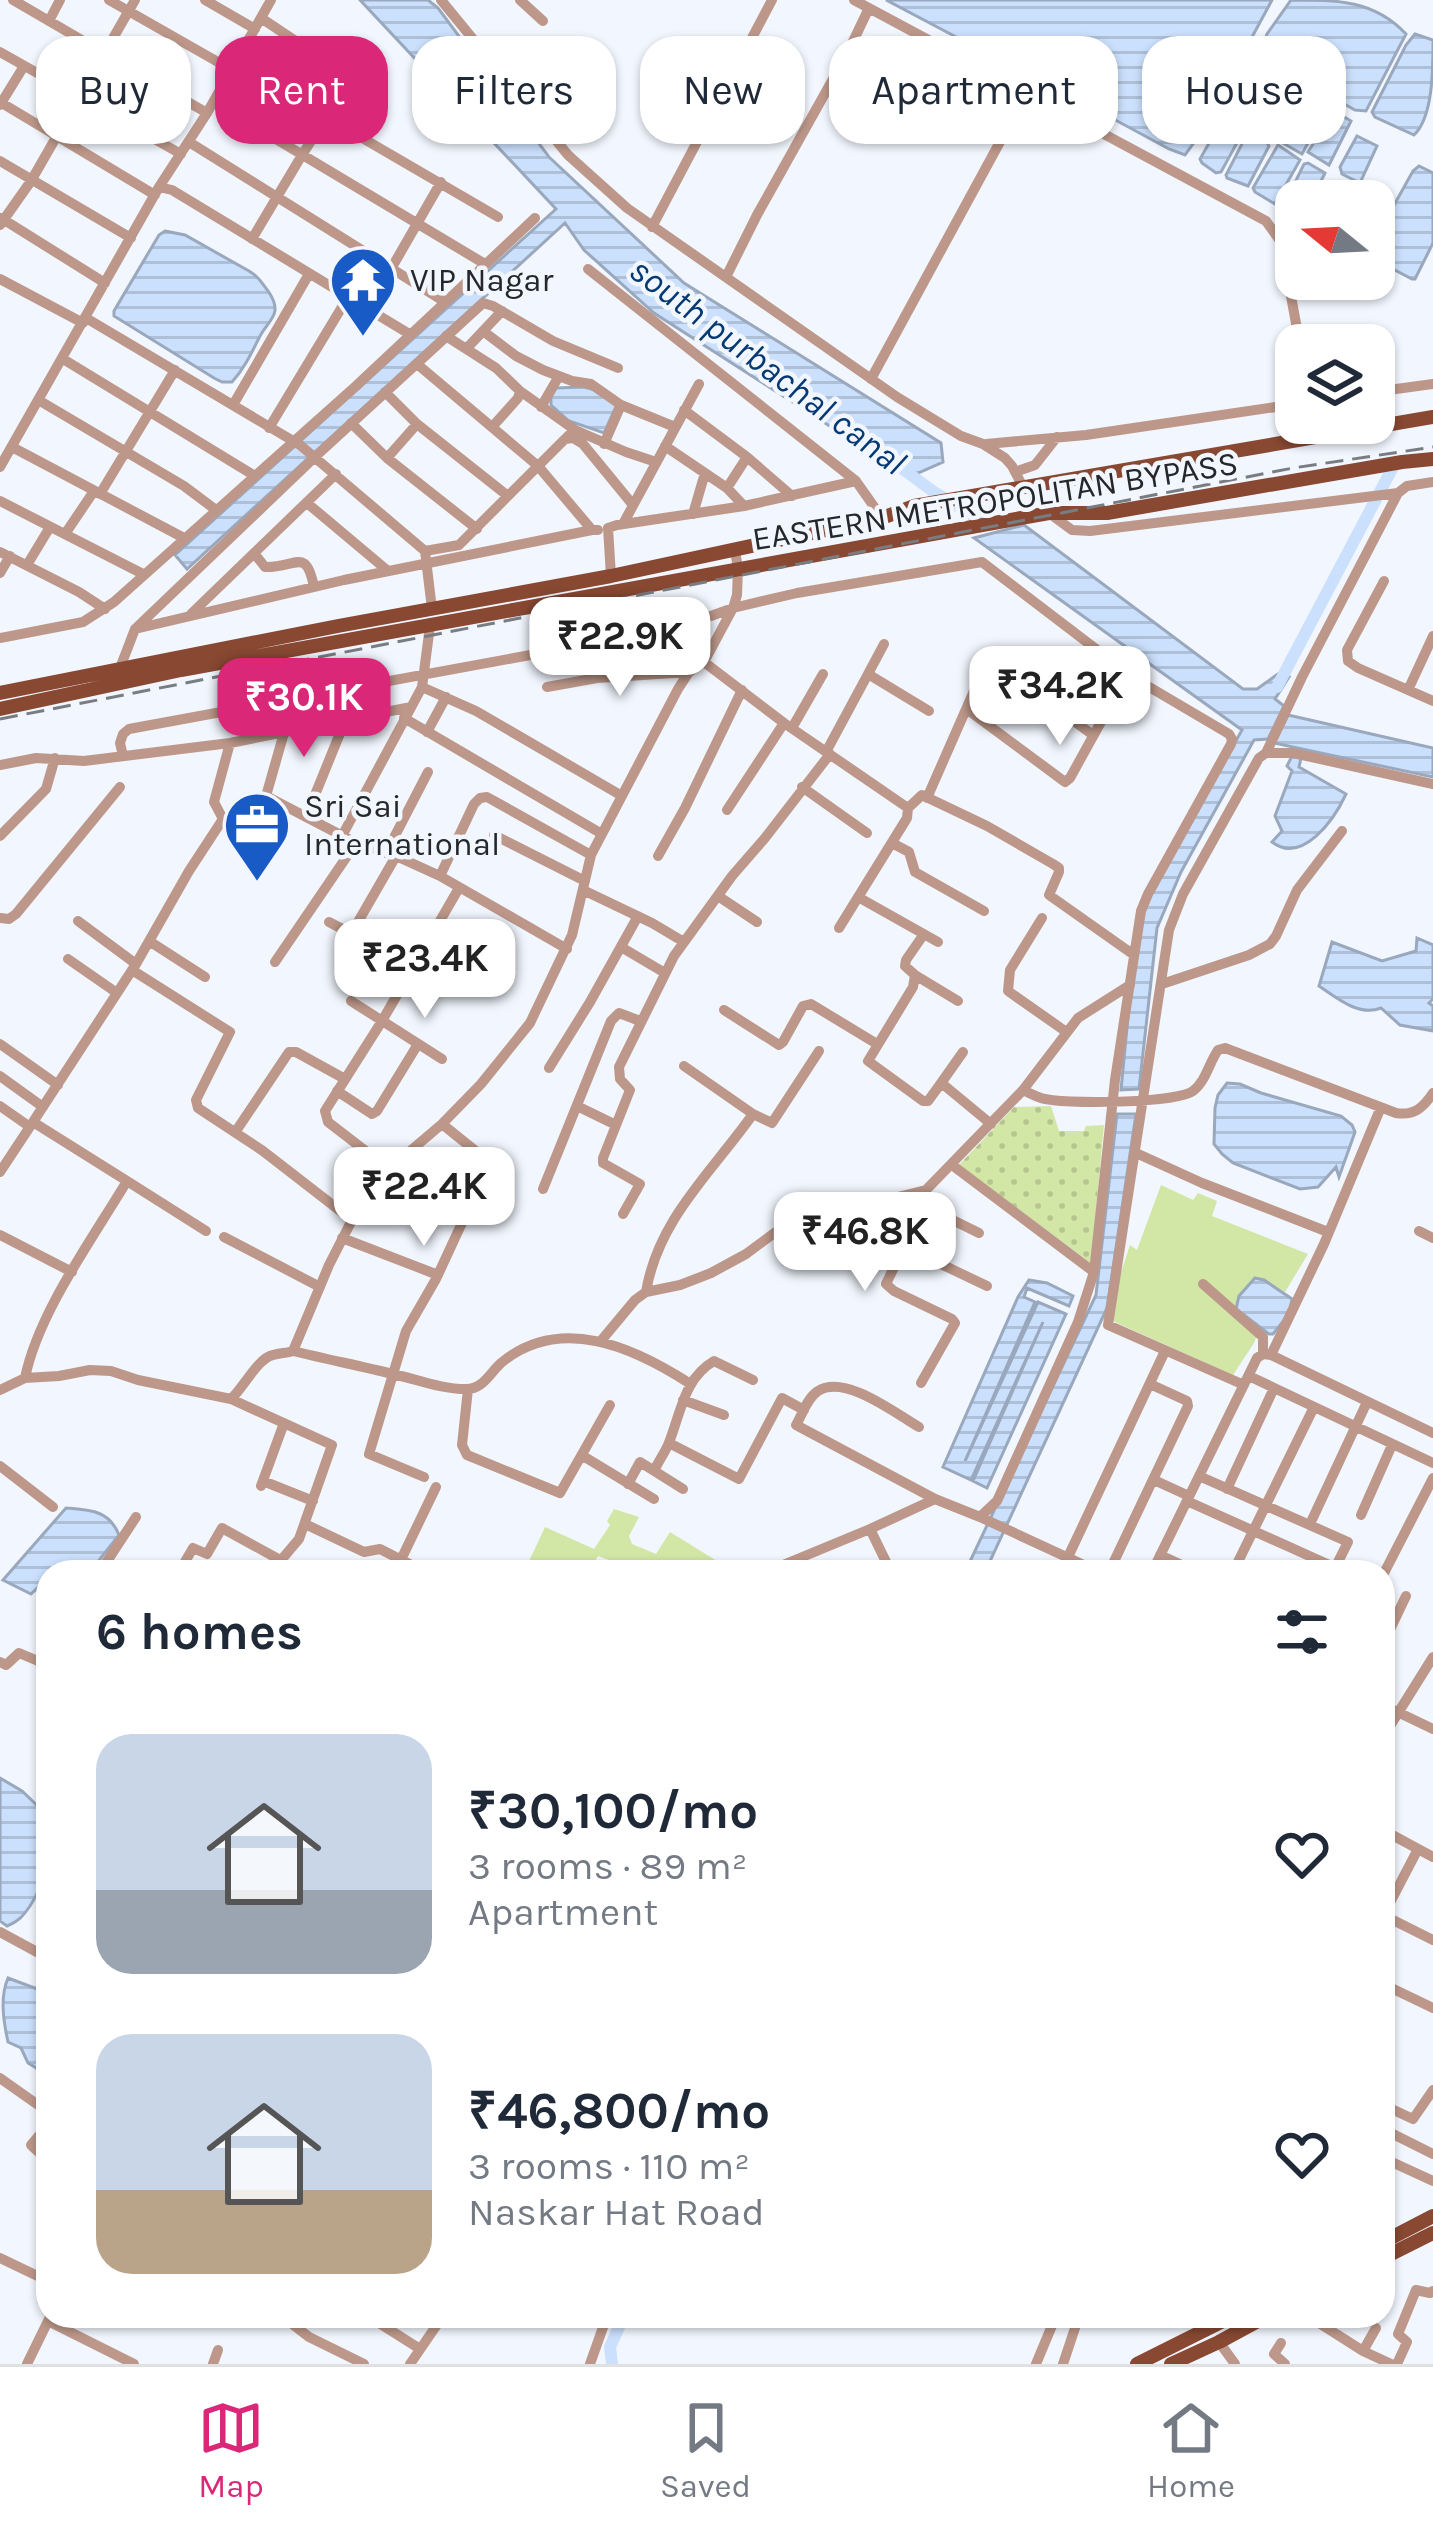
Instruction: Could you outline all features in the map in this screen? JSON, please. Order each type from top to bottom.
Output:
[{"type":"main road","name":"EASTERN METROPOLITAN BYPASS","points":[[0,693],[735,550],[882,518],[1018,479],[1177,463],[1433,417]]},
{"type":"main road","name":"EASTERN METROPOLITAN BYPASS","points":[[0,709],[181,670],[1049,513],[1107,513],[1433,459]]},
{"type":"main road","points":[[1395,2236],[1433,2216]]},
{"type":"main road","points":[[1395,2253],[1428,2241]]},
{"type":"main road","points":[[1137,2364],[1195,2328]]},
{"type":"main road","points":[[1171,2364],[1245,2328]]},
{"type":"street","points":[[13,0],[75,36]]},
{"type":"street","points":[[49,21],[60,0]]},
{"type":"street","points":[[109,0],[132,6],[215,56]]},
{"type":"street","points":[[205,0],[282,36]]},
{"type":"street","points":[[251,36],[271,0]]},
{"type":"street","points":[[441,0],[568,155],[652,226],[871,379],[1005,458],[1018,479],[1057,437]]},
{"type":"street","points":[[520,0],[543,21]]},
{"type":"street","points":[[652,226],[772,0]]},
{"type":"street","points":[[854,0],[923,36]]},
{"type":"street","points":[[115,36],[132,6]]},
{"type":"street","points":[[726,277],[869,8]]},
{"type":"street","points":[[0,52],[36,72]]},
{"type":"street","points":[[24,65],[0,103],[36,122]]},
{"type":"street","points":[[191,98],[302,155],[485,264]]},
{"type":"street","points":[[191,139],[215,99]]},
{"type":"street","points":[[191,143],[445,302]]},
{"type":"street","points":[[1118,143],[1266,221],[1281,242],[1296,324]]},
{"type":"street","points":[[52,144],[1,221],[106,283]]},
{"type":"street","points":[[71,144],[157,191],[172,190],[411,335]]},
{"type":"street","points":[[164,144],[181,154]]},
{"type":"street","points":[[0,467],[188,144]]},
{"type":"street","points":[[252,239],[309,144]]},
{"type":"street","points":[[375,144],[498,217]]},
{"type":"street","points":[[871,379],[999,144]]},
{"type":"street","points":[[0,161],[130,238]]},
{"type":"street","points":[[368,309],[441,182]]},
{"type":"street","points":[[0,638],[83,622],[105,609],[297,443],[536,218]]},
{"type":"street","points":[[588,268],[860,485],[882,518]]},
{"type":"street","points":[[233,405],[309,274]]},
{"type":"street","points":[[0,279],[175,370],[314,455],[426,557],[432,609]]},
{"type":"street","points":[[269,428],[348,297]]},
{"type":"street","points":[[120,668],[135,629],[314,455],[483,303],[553,341],[618,368]]},
{"type":"street","points":[[467,348],[502,311]]},
{"type":"street","points":[[483,331],[516,356],[559,376],[591,384],[621,405],[675,428]]},
{"type":"street","points":[[446,336],[496,368],[583,444],[634,505]]},
{"type":"street","points":[[63,359],[255,476]]},
{"type":"street","points":[[416,364],[538,466],[592,530]]},
{"type":"street","points":[[64,534],[126,454],[175,370]]},
{"type":"street","points":[[541,407],[559,376]]},
{"type":"street","points":[[623,524],[699,383]]},
{"type":"street","points":[[1395,389],[1433,384]]},
{"type":"street","points":[[385,392],[508,496]]},
{"type":"street","points":[[492,428],[520,392]]},
{"type":"street","points":[[40,401],[184,486],[215,510]]},
{"type":"street","points":[[604,443],[621,405]]},
{"type":"street","points":[[983,444],[1275,407]]},
{"type":"street","points":[[684,410],[792,496]]},
{"type":"street","points":[[352,424],[477,529]]},
{"type":"street","points":[[387,458],[418,424]]},
{"type":"street","points":[[570,434],[656,462]]},
{"type":"street","points":[[135,629],[388,572],[459,545],[570,434]]},
{"type":"street","points":[[665,446],[727,488],[744,506]]},
{"type":"street","points":[[12,447],[184,538]]},
{"type":"street","points":[[727,488],[747,457]]},
{"type":"street","points":[[693,514],[705,473]]},
{"type":"street","points":[[189,617],[336,474]]},
{"type":"street","points":[[1049,513],[1072,530],[1090,531],[1392,494],[1433,482]]},
{"type":"street","points":[[426,557],[860,485]]},
{"type":"street","points":[[1392,494],[1275,736],[1174,915],[1108,1324],[1165,1351],[1274,1388],[1433,1462]]},
{"type":"street","points":[[0,501],[143,574]]},
{"type":"street","points":[[307,503],[388,572]]},
{"type":"street","points":[[27,565],[50,527]]},
{"type":"street","points":[[608,528],[610,576]]},
{"type":"street","points":[[293,1351],[352,1220],[389,1169],[442,1124],[499,1065],[540,1006],[578,918],[591,855],[689,672],[704,662],[733,608],[743,568],[735,550]]},
{"type":"street","points":[[0,573],[5,554],[105,609]]},
{"type":"street","points":[[254,554],[265,567],[306,563],[314,587]]},
{"type":"street","points":[[123,756],[120,743],[129,730],[423,681],[686,625],[797,592],[982,562],[1128,673],[1229,734],[1232,739],[1141,911],[1094,1272],[1078,1322],[997,1501],[984,1518]]},
{"type":"street","points":[[1384,581],[1347,650],[1348,661],[1433,700]]},
{"type":"street","points":[[342,836],[423,681],[430,626]]},
{"type":"street","points":[[1408,691],[1433,636]]},
{"type":"street","points":[[617,1074],[684,942],[828,753],[884,644]]},
{"type":"street","points":[[704,662],[908,808]]},
{"type":"street","points":[[927,798],[985,666]]},
{"type":"street","points":[[548,687],[597,678],[689,672]]},
{"type":"street","points":[[968,710],[1065,782],[1128,673]]},
{"type":"street","points":[[727,810],[823,674]]},
{"type":"street","points":[[868,674],[928,712]]},
{"type":"street","points":[[423,681],[622,796]]},
{"type":"street","points":[[658,856],[742,690]]},
{"type":"street","points":[[1036,694],[1093,735]]},
{"type":"street","points":[[428,732],[446,697]]},
{"type":"street","points":[[0,764],[55,758],[84,761],[230,743],[408,712]]},
{"type":"street","points":[[408,712],[428,732],[602,834]]},
{"type":"street","points":[[306,818],[345,721]]},
{"type":"street","points":[[163,724],[165,751]]},
{"type":"street","points":[[230,743],[214,802],[223,819],[248,829],[266,796],[284,733]]},
{"type":"street","points":[[1266,753],[1293,753],[1433,784]]},
{"type":"street","points":[[0,836],[46,789],[55,758]]},
{"type":"street","points":[[350,934],[428,772]]},
{"type":"street","points":[[0,918],[16,914],[120,787]]},
{"type":"street","points":[[802,788],[868,833]]},
{"type":"street","points":[[266,796],[356,843],[440,876],[567,949]]},
{"type":"street","points":[[839,928],[919,796],[1006,836],[1059,868],[1048,895],[1134,955]]},
{"type":"street","points":[[440,876],[474,803],[487,797],[591,855]]},
{"type":"street","points":[[0,1172],[134,967],[223,819]]},
{"type":"street","points":[[1162,984],[1270,944],[1297,890],[1342,831]]},
{"type":"street","points":[[494,835],[684,942]]},
{"type":"street","points":[[275,962],[356,843]]},
{"type":"street","points":[[892,843],[909,852],[915,872],[984,911]]},
{"type":"street","points":[[389,1169],[325,1117],[326,1111],[459,888]]},
{"type":"street","points":[[718,896],[757,922]]},
{"type":"street","points":[[859,897],[938,942]]},
{"type":"street","points":[[549,1068],[638,916]]},
{"type":"street","points":[[1042,918],[1010,970],[1008,991],[1065,1031]]},
{"type":"street","points":[[78,921],[134,967],[230,1032],[195,1104],[352,1220]]},
{"type":"street","points":[[329,922],[377,947]]},
{"type":"street","points":[[924,934],[905,966],[958,1000]]},
{"type":"street","points":[[149,941],[205,977]]},
{"type":"street","points":[[622,947],[665,973]]},
{"type":"street","points":[[68,959],[117,993]]},
{"type":"street","points":[[915,975],[914,987],[868,1060],[916,1098],[928,1101],[963,1052]]},
{"type":"street","points":[[600,1342],[646,1292],[711,1273],[781,1228],[818,1225],[856,1208],[926,1190],[1023,1090],[1065,1031],[1089,1008],[1130,985]]},
{"type":"street","points":[[351,1000],[442,1060]]},
{"type":"street","points":[[724,1010],[779,1045],[803,1006],[811,1004],[877,1044]]},
{"type":"street","points":[[543,1189],[614,1016],[625,1013],[640,1021]]},
{"type":"street","points":[[0,1044],[58,1085]]},
{"type":"street","points":[[337,1091],[372,1114],[418,1044]]},
{"type":"street","points":[[1023,1090],[1044,1100],[1176,1098],[1190,1094],[1218,1050],[1226,1048],[1407,1114],[1414,1113],[1433,1093]]},
{"type":"street","points":[[684,1066],[772,1123],[818,1051]]},
{"type":"street","points":[[236,1131],[289,1052],[345,1079]]},
{"type":"street","points":[[593,1064],[617,1074],[630,1090],[603,1152],[603,1162],[640,1184],[623,1214]]},
{"type":"street","points":[[0,1076],[43,1107]]},
{"type":"street","points":[[939,1086],[991,1124]]},
{"type":"street","points":[[0,1106],[206,1231]]},
{"type":"street","points":[[577,1106],[616,1125]]},
{"type":"street","points":[[1158,1560],[1257,1358],[1267,1354],[1328,1232],[1381,1107]]},
{"type":"street","points":[[646,1292],[671,1221],[753,1114]]},
{"type":"street","points":[[424,1477],[369,1454],[406,1331],[486,1171],[488,1161],[442,1124]]},
{"type":"street","points":[[1136,1153],[1328,1232]]},
{"type":"street","points":[[952,1165],[1094,1272]]},
{"type":"street","points":[[25,1378],[29,1357],[72,1272],[128,1181]]},
{"type":"street","points":[[921,1383],[955,1323],[888,1288],[886,1278],[926,1190]]},
{"type":"street","points":[[922,1205],[979,1233]]},
{"type":"street","points":[[1419,1231],[1433,1238]]},
{"type":"street","points":[[0,1235],[72,1272]]},
{"type":"street","points":[[224,1237],[320,1287]]},
{"type":"street","points":[[342,1238],[438,1275]]},
{"type":"street","points":[[903,1246],[987,1286]]},
{"type":"street","points":[[1203,1284],[1263,1337],[1267,1354]]},
{"type":"street","points":[[231,1399],[271,1354],[293,1351],[468,1389],[480,1387],[504,1360],[524,1348],[566,1336],[649,1358],[689,1383]]},
{"type":"street","points":[[1068,1557],[1165,1351]]},
{"type":"street","points":[[1267,1354],[1433,1433]]},
{"type":"street","points":[[654,1471],[689,1383],[707,1364],[714,1361],[753,1380]]},
{"type":"street","points":[[0,1390],[25,1378],[111,1371],[231,1399],[332,1445],[299,1538],[282,1560]]},
{"type":"street","points":[[1115,1560],[1188,1406],[1181,1397],[1150,1384]]},
{"type":"street","points":[[919,1427],[834,1386],[818,1391],[796,1426],[935,1499],[1074,1560]]},
{"type":"street","points":[[1227,1489],[1274,1388]]},
{"type":"street","points":[[468,1389],[462,1445],[467,1455],[560,1493],[610,1405]]},
{"type":"street","points":[[669,1443],[739,1480],[782,1398],[804,1410]]},
{"type":"street","points":[[683,1400],[724,1415]]},
{"type":"street","points":[[1310,1524],[1367,1402]]},
{"type":"street","points":[[1239,1560],[1314,1407]]},
{"type":"street","points":[[284,1423],[262,1484],[313,1501]]},
{"type":"street","points":[[1361,1515],[1392,1445]]},
{"type":"street","points":[[583,1456],[654,1499]]},
{"type":"street","points":[[628,1484],[640,1462],[683,1489]]},
{"type":"street","points":[[0,1466],[53,1507]]},
{"type":"street","points":[[1199,1476],[1348,1542],[1342,1560]]},
{"type":"street","points":[[1392,1560],[1428,1498],[1433,1478]]},
{"type":"street","points":[[1154,1480],[1318,1560]]},
{"type":"street","points":[[401,1560],[436,1487]]},
{"type":"street","points":[[795,1560],[935,1499]]},
{"type":"street","points":[[108,1560],[136,1517]]},
{"type":"street","points":[[304,1524],[364,1552],[380,1549],[392,1560]]},
{"type":"street","points":[[186,1560],[193,1548],[207,1553],[222,1528],[279,1560]]},
{"type":"street","points":[[871,1529],[885,1560]]},
{"type":"street","points":[[1160,1555],[1171,1560]]},
{"type":"street","points":[[1395,1619],[1406,1596]]},
{"type":"street","points":[[0,1662],[6,1665],[20,1653],[36,1661]]},
{"type":"street","points":[[1395,1720],[1433,1657]]},
{"type":"street","points":[[1395,1711],[1433,1729]]},
{"type":"street","points":[[1395,1838],[1433,1857]]},
{"type":"street","points":[[1395,1893],[1418,1849]]},
{"type":"street","points":[[1395,1922],[1433,1940]]},
{"type":"street","points":[[0,1932],[36,1952]]},
{"type":"street","points":[[1395,1990],[1433,2008]]},
{"type":"street","points":[[0,2078],[36,2104]]},
{"type":"street","points":[[1395,2110],[1415,2118],[1430,2104],[1433,2090]]},
{"type":"street","points":[[1395,2135],[1433,2154]]},
{"type":"street","points":[[1395,2164],[1433,2181]]},
{"type":"street","points":[[0,2258],[36,2275]]},
{"type":"street","points":[[1327,2328],[1394,2364],[1407,2342],[1398,2335],[1416,2290],[1433,2291]]},
{"type":"street","points":[[27,2364],[45,2328]]},
{"type":"street","points":[[66,2328],[134,2364]]},
{"type":"street","points":[[298,2328],[364,2364]]},
{"type":"street","points":[[387,2328],[420,2349]]},
{"type":"street","points":[[410,2364],[435,2328]]},
{"type":"street","points":[[590,2364],[603,2328]]},
{"type":"street","points":[[1036,2364],[1051,2328]]},
{"type":"street","points":[[1063,2364],[1075,2328]]},
{"type":"street","points":[[1363,2351],[1376,2328]]},
{"type":"street","points":[[1219,2342],[1235,2364]]},
{"type":"street","points":[[1281,2342],[1274,2354],[1285,2364]]},
{"type":"street","points":[[213,2364],[218,2350]]},
{"type":"green space","points":[[1051,1106],[1059,1131],[1104,1125],[1091,1263],[959,1165],[1014,1107]]},
{"type":"green space","points":[[1161,1185],[1193,1200],[1198,1193],[1217,1201],[1212,1216],[1308,1254],[1285,1292],[1255,1278],[1240,1296],[1260,1328],[1233,1375],[1106,1318],[1130,1245],[1137,1250]]},
{"type":"green space","points":[[614,1509],[639,1517],[629,1536],[632,1544],[656,1554],[670,1532],[715,1560],[609,1560],[598,1556],[596,1560],[530,1560],[545,1527],[594,1549],[610,1525],[607,1521]]},
{"type":"water","points":[[360,0],[428,0],[438,8],[459,36],[412,36],[412,55]]},
{"type":"water","points":[[886,0],[1272,0],[1253,36],[1142,36],[1142,134],[1118,121],[1118,36],[954,36]]},
{"type":"water","points":[[1291,0],[1368,8],[1406,34],[1366,111],[1346,105],[1346,36],[1267,34]]},
{"type":"water","points":[[1415,34],[1433,40],[1433,52],[1428,105],[1414,135],[1372,112]]},
{"type":"water","points":[[1357,136],[1377,146],[1361,180],[1342,174],[1340,167]]},
{"type":"water","points":[[495,144],[539,144],[684,283],[941,443],[943,462],[909,477],[654,313],[584,250],[565,223],[187,569],[175,555],[556,209]]},
{"type":"water","points":[[1160,144],[1193,144],[1185,155]]},
{"type":"water","points":[[1209,144],[1236,144],[1221,172],[1200,159]]},
{"type":"water","points":[[1242,144],[1268,144],[1248,186],[1226,175]]},
{"type":"water","points":[[1284,144],[1307,144],[1302,154]]},
{"type":"water","points":[[1313,144],[1340,144],[1329,165],[1308,152]]},
{"type":"water","points":[[1278,145],[1300,160],[1289,180],[1275,180],[1275,204],[1253,188]]},
{"type":"water","points":[[1304,164],[1325,173],[1322,180],[1296,180]]},
{"type":"water","points":[[1419,166],[1433,173],[1433,243],[1415,279],[1395,270],[1395,203]]},
{"type":"water","points":[[165,231],[185,235],[249,271],[274,301],[273,317],[232,382],[214,378],[114,316]]},
{"type":"water","points":[[584,387],[617,404],[604,433],[569,421],[551,405],[556,388]]},
{"type":"water","points":[[1024,525],[1243,689],[1257,689],[1278,674],[1289,677],[1275,699],[1284,706],[1268,739],[1254,740],[1181,872],[1157,928],[1139,1089],[1121,1090],[1136,934],[1148,897],[1242,730],[974,538]]},
{"type":"water","points":[[1288,715],[1433,748],[1433,777],[1274,743]]},
{"type":"water","points":[[1293,754],[1301,758],[1299,767],[1346,794],[1316,836],[1295,848],[1283,848],[1272,842],[1282,831],[1275,816],[1292,771],[1287,766]]},
{"type":"water","points":[[1417,938],[1433,945],[1433,999],[1429,1003],[1433,1031],[1400,1025],[1381,1008],[1356,1008],[1319,986],[1332,942],[1382,961],[1416,951]]},
{"type":"water","points":[[1227,1083],[1341,1116],[1352,1125],[1355,1132],[1339,1177],[1336,1167],[1318,1187],[1300,1189],[1233,1163],[1222,1154],[1214,1144],[1215,1108]]},
{"type":"water","points":[[1117,1114],[1136,1114],[1107,1308],[991,1560],[971,1560],[1096,1295]]},
{"type":"water","points":[[1255,1278],[1292,1299],[1289,1314],[1273,1334],[1236,1309],[1239,1296]]},
{"type":"water","points":[[1029,1280],[1073,1296],[1069,1306],[1027,1288],[1024,1297],[1035,1302],[965,1461],[1038,1302],[1066,1314],[987,1488],[973,1481],[1043,1322],[971,1480],[943,1467]]},
{"type":"water","points":[[66,1508],[104,1516],[119,1535],[99,1560],[36,1560],[36,1589],[31,1594],[3,1580]]},
{"type":"water","points":[[0,1778],[36,1804],[36,1896],[18,1920],[7,1926],[0,1921]]},
{"type":"water","points":[[8,1978],[36,1988],[36,2068],[21,2048],[8,2042],[4,1993]]},
{"type":"waterway","points":[[1277,687],[1394,465]]},
{"type":"waterway","name":"south purbachal canal","points":[[900,467],[988,525]]},
{"type":"waterway","points":[[612,2364],[610,2347],[619,2328]]},
{"type":"railway","points":[[0,719],[1293,468],[1433,447]]},
{"type":"place","name":"VIP Nagar","points":[[363,339]]},
{"type":"place","name":"Sri Sai International","points":[[257,884]]}]
